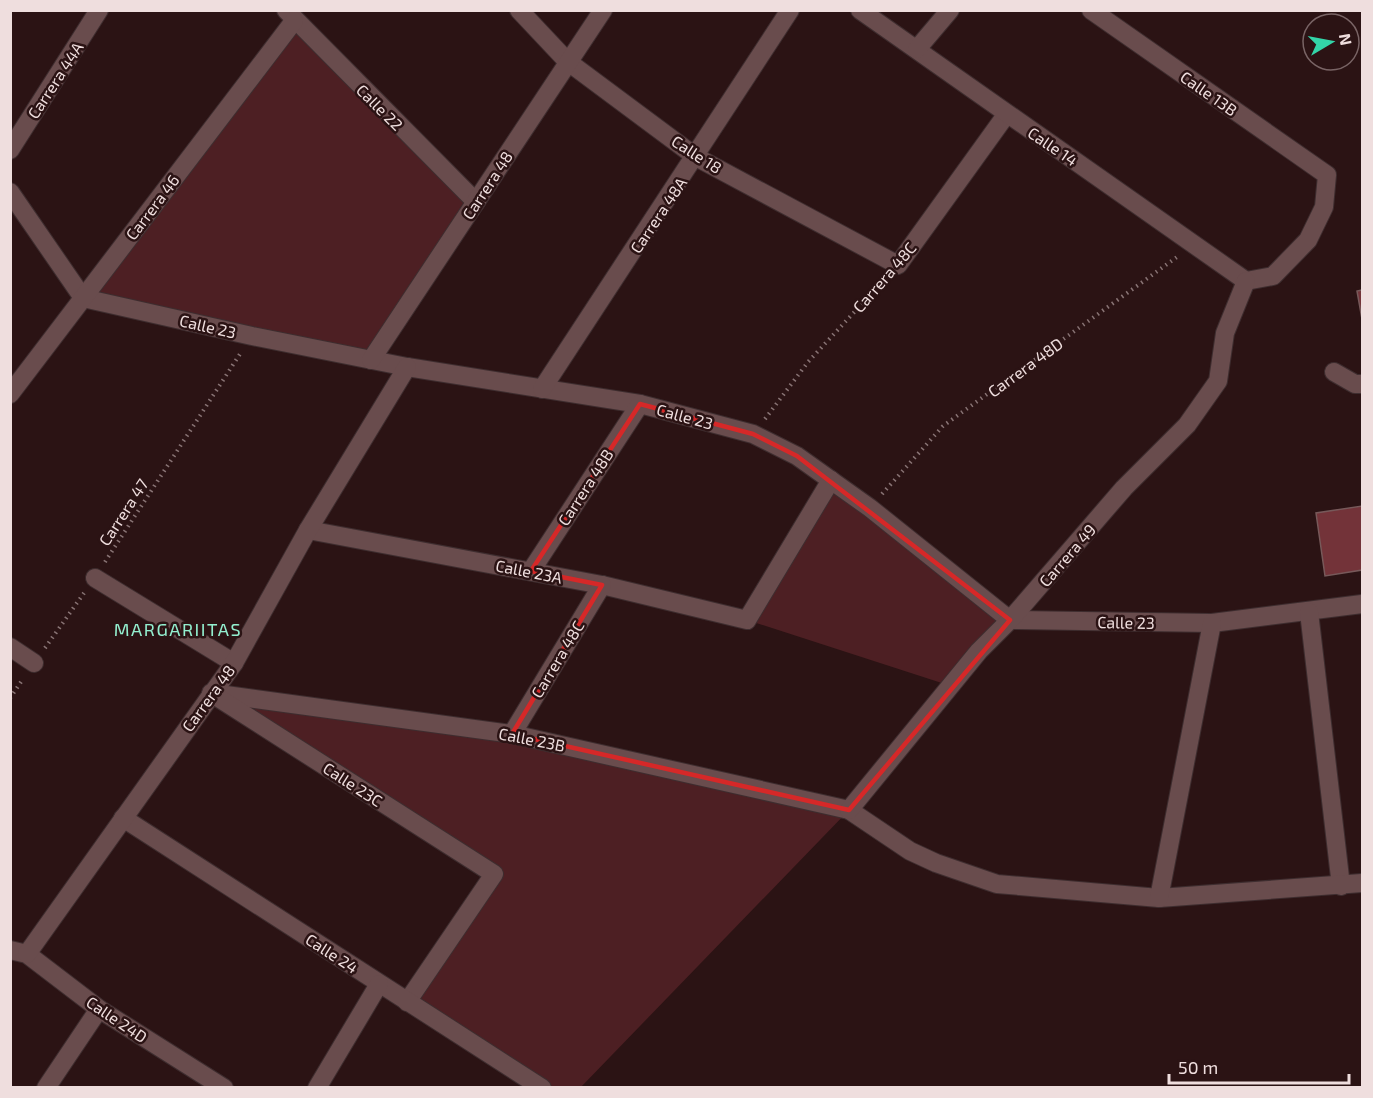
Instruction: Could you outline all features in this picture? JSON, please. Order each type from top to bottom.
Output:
[{"type":"street","name":"Carrera 44A","points":[[10,150],[99,10]]},
{"type":"street","name":"Calle 18","points":[[519,10],[567,61],[696,157],[898,265]]},
{"type":"street","name":"Carrera 48","points":[[371,360],[567,61],[603,10]]},
{"type":"street","name":"Carrera 48A","points":[[542,389],[696,157],[790,10]]},
{"type":"street","name":"Calle 14","points":[[860,10],[1006,115],[1196,244],[1246,281]]},
{"type":"street","points":[[917,49],[950,10]]},
{"type":"street","name":"Calle 13B","points":[[1091,10],[1327,175],[1324,207],[1308,240],[1273,276],[1246,281]]},
{"type":"street","name":"Calle 22","points":[[290,16],[476,202]]},
{"type":"street","name":"Carrera 46","points":[[10,394],[290,16]]},
{"type":"street","name":"Carrera 48C","points":[[898,265],[1006,115]]},
{"type":"street","points":[[10,192],[83,298]]},
{"type":"street","name":"Carrera 49","points":[[849,810],[979,651],[1010,620],[1124,488],[1187,425],[1218,381],[1225,333],[1246,281]]},
{"type":"street","name":"Calle 23","points":[[83,298],[252,336],[407,367],[640,404],[753,434],[796,456],[870,508],[1010,620],[1212,623],[1362,604]]},
{"type":"street","name":"Carrera 48","points":[[19,952],[123,818],[234,663],[308,531],[407,367]]},
{"type":"street","points":[[1334,372],[1355,384],[1362,384]]},
{"type":"street","name":"Carrera 48B","points":[[531,571],[640,404]]},
{"type":"street","name":"Calle 23A","points":[[308,531],[602,585],[747,620],[831,480]]},
{"type":"street","points":[[95,578],[234,663]]},
{"type":"street","name":"Carrera 48C","points":[[512,734],[602,585]]},
{"type":"street","points":[[1309,612],[1341,886]]},
{"type":"street","points":[[1159,898],[1212,623]]},
{"type":"street","points":[[10,647],[34,663]]},
{"type":"street","name":"Calle 23B","points":[[211,693],[512,734],[849,810]]},
{"type":"street","name":"Calle 23C","points":[[211,693],[494,874],[407,1002]]},
{"type":"street","points":[[849,810],[910,851],[936,863],[997,884],[1159,898],[1362,883]]},
{"type":"street","name":"Calle 24","points":[[123,818],[542,1088]]},
{"type":"street","name":"Calle 24D","points":[[19,952],[99,1009],[224,1088]]},
{"type":"street","points":[[316,1088],[379,984]]},
{"type":"street","points":[[46,1088],[99,1009]]},
{"type":"path","name":"Carrera 48D","points":[[870,508],[943,426],[1196,244]]},
{"type":"path","name":"Carrera 48C","points":[[753,434],[808,362],[898,265]]},
{"type":"path","name":"Carrera 47","points":[[10,698],[95,578],[252,336]]},
{"type":"highlighted area","points":[[640,404],[753,434],[797,456],[1010,620],[849,810],[512,734],[602,585],[531,571]]},
{"type":"shaded area","points":[[294,21],[476,202],[371,360],[83,298]]},
{"type":"shaded area","points":[[831,480],[1010,620],[951,686],[747,620]]},
{"type":"shaded area","points":[[211,693],[524,736],[849,810],[581,1087],[542,1087],[407,1002],[494,875]]},
{"type":"building","points":[[1362,290],[1362,319],[1357,291]]},
{"type":"building","points":[[1362,506],[1362,570],[1325,576],[1316,513]]},
{"type":"district","name":"MARGARIITAS","points":[[178,629]]}]
